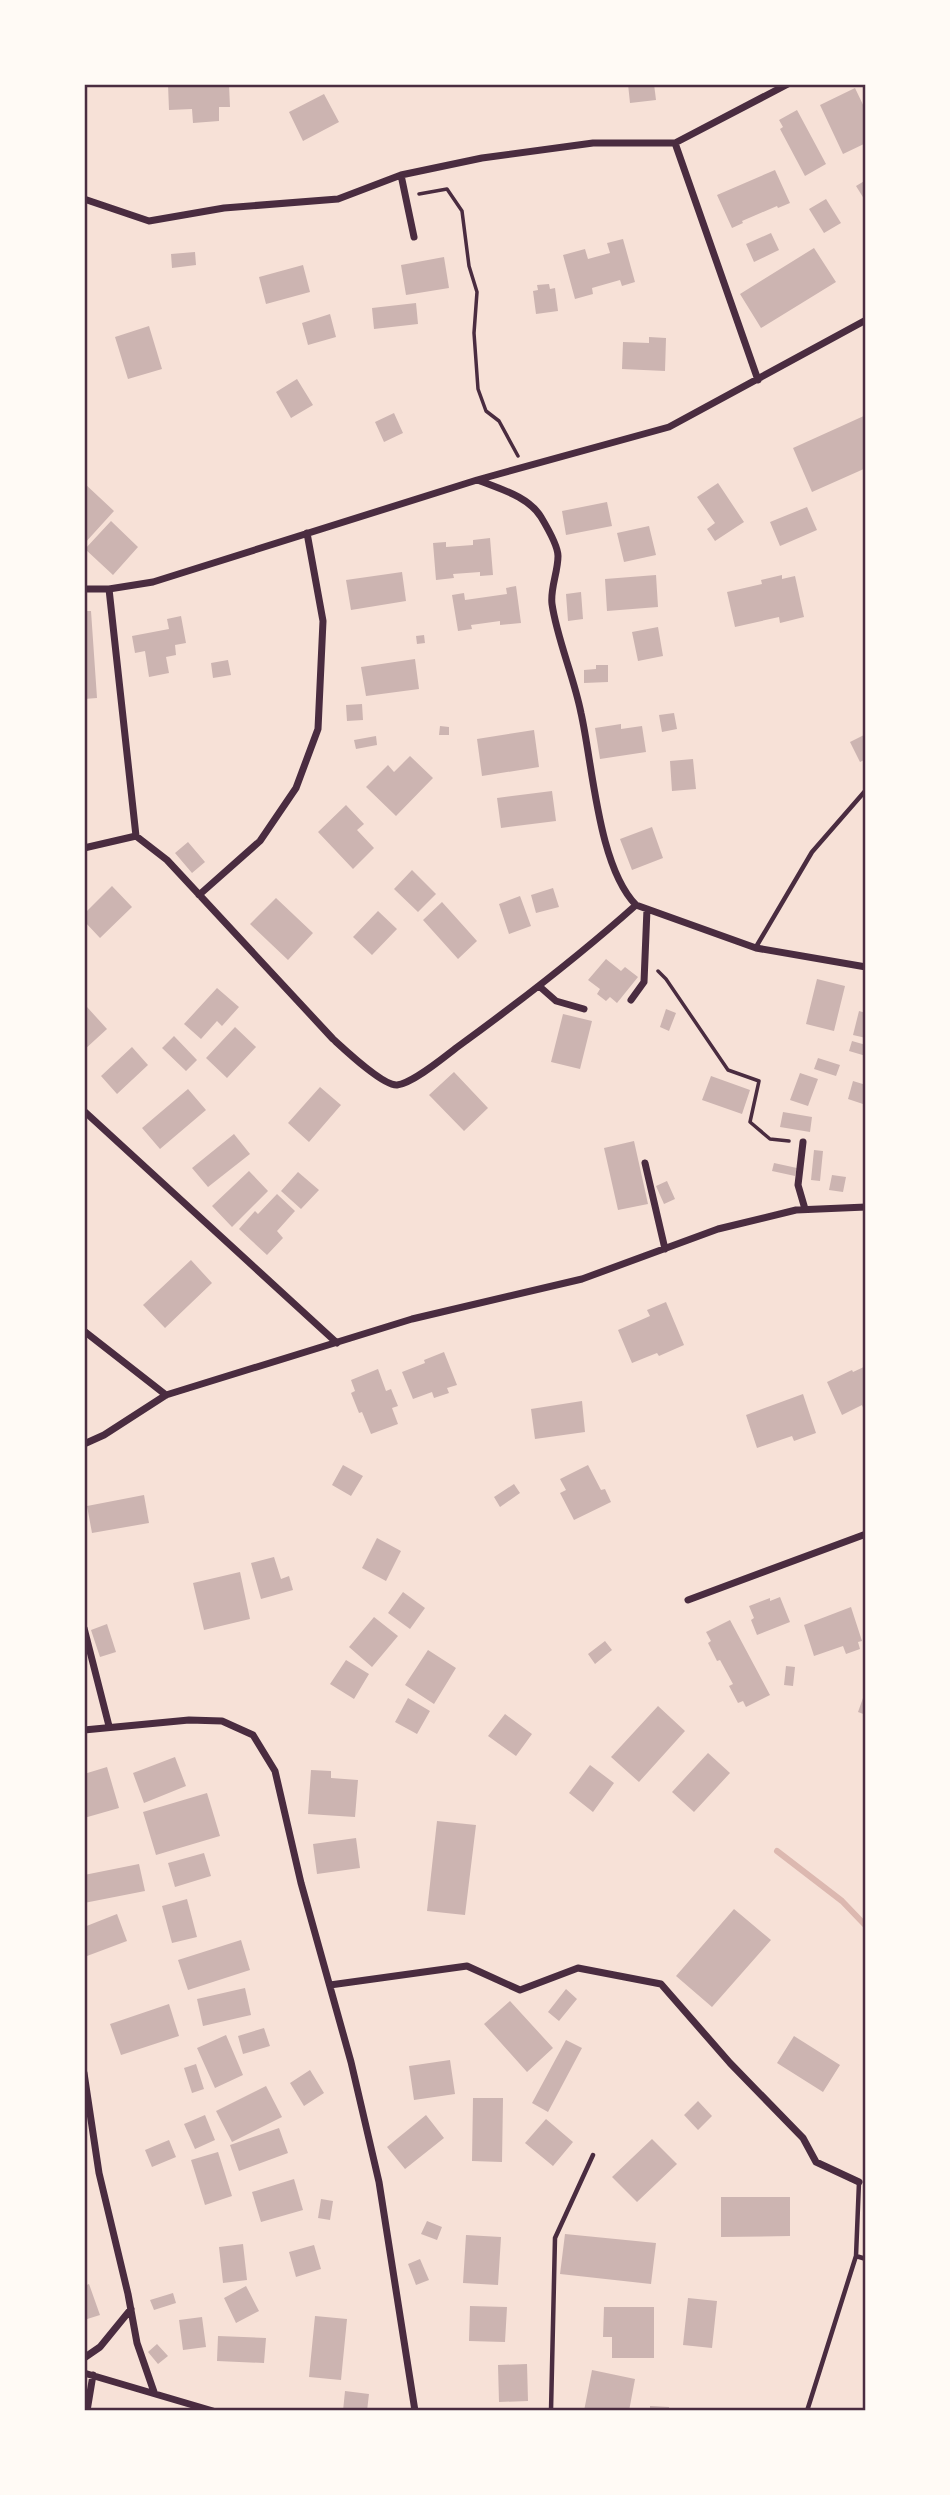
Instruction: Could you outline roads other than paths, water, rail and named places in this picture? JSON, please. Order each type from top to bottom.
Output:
[{"type":"street","points":[[84,199],[149,221],[224,208],[338,199],[401,175],[482,158],[593,143],[675,143],[783,85]]},
{"type":"street","points":[[675,143],[758,380]]},
{"type":"street","points":[[401,175],[414,237]]},
{"type":"street","points":[[84,589],[109,589],[153,582],[477,480],[669,427],[866,320]]},
{"type":"street","points":[[477,480],[518,497],[532,506],[541,518],[558,554],[552,602],[581,713],[600,819],[619,883],[636,905],[756,948],[866,967]]},
{"type":"street","points":[[199,895],[260,841],[296,788],[318,729],[323,621],[307,533]]},
{"type":"street","points":[[109,589],[136,836],[167,860],[333,1039],[356,1060],[391,1084],[407,1082],[440,1059],[539,986],[636,905]]},
{"type":"street","points":[[84,848],[136,836]]},
{"type":"street","points":[[631,1000],[644,982],[647,909]]},
{"type":"street","points":[[539,986],[556,1001],[584,1009]]},
{"type":"street","points":[[84,1111],[337,1343]]},
{"type":"street","points":[[803,1142],[798,1185],[805,1209]]},
{"type":"street","points":[[645,1163],[665,1249]]},
{"type":"street","points":[[84,1444],[104,1435],[166,1395],[412,1319],[582,1279],[718,1229],[805,1209],[866,1207]]},
{"type":"street","points":[[84,1331],[166,1395]]},
{"type":"street","points":[[688,1600],[866,1534]]},
{"type":"street","points":[[84,1628],[109,1726]]},
{"type":"street","points":[[84,1730],[189,1720],[222,1721],[253,1735],[275,1771],[301,1883],[352,2063],[379,2182],[415,2411]]},
{"type":"street","points":[[330,1986],[467,1966],[520,1990],[579,1968],[661,1984],[730,2063],[803,2138],[816,2162],[859,2182]]},
{"type":"street","points":[[84,2073],[99,2173],[137,2343],[154,2392]]},
{"type":"street","points":[[84,2358],[100,2347],[131,2309]]},
{"type":"street","points":[[84,2373],[213,2411]]},
{"type":"street","points":[[87,2411],[93,2375]]},
{"type":"lane","points":[[756,948],[812,852],[866,790]]},
{"type":"lane","points":[[551,2411],[555,2238],[593,2155]]},
{"type":"lane","points":[[807,2411],[856,2256],[859,2182]]},
{"type":"lane","points":[[856,2256],[866,2259]]},
{"type":"waterway","points":[[777,1851],[842,1901],[866,1926]]}]
